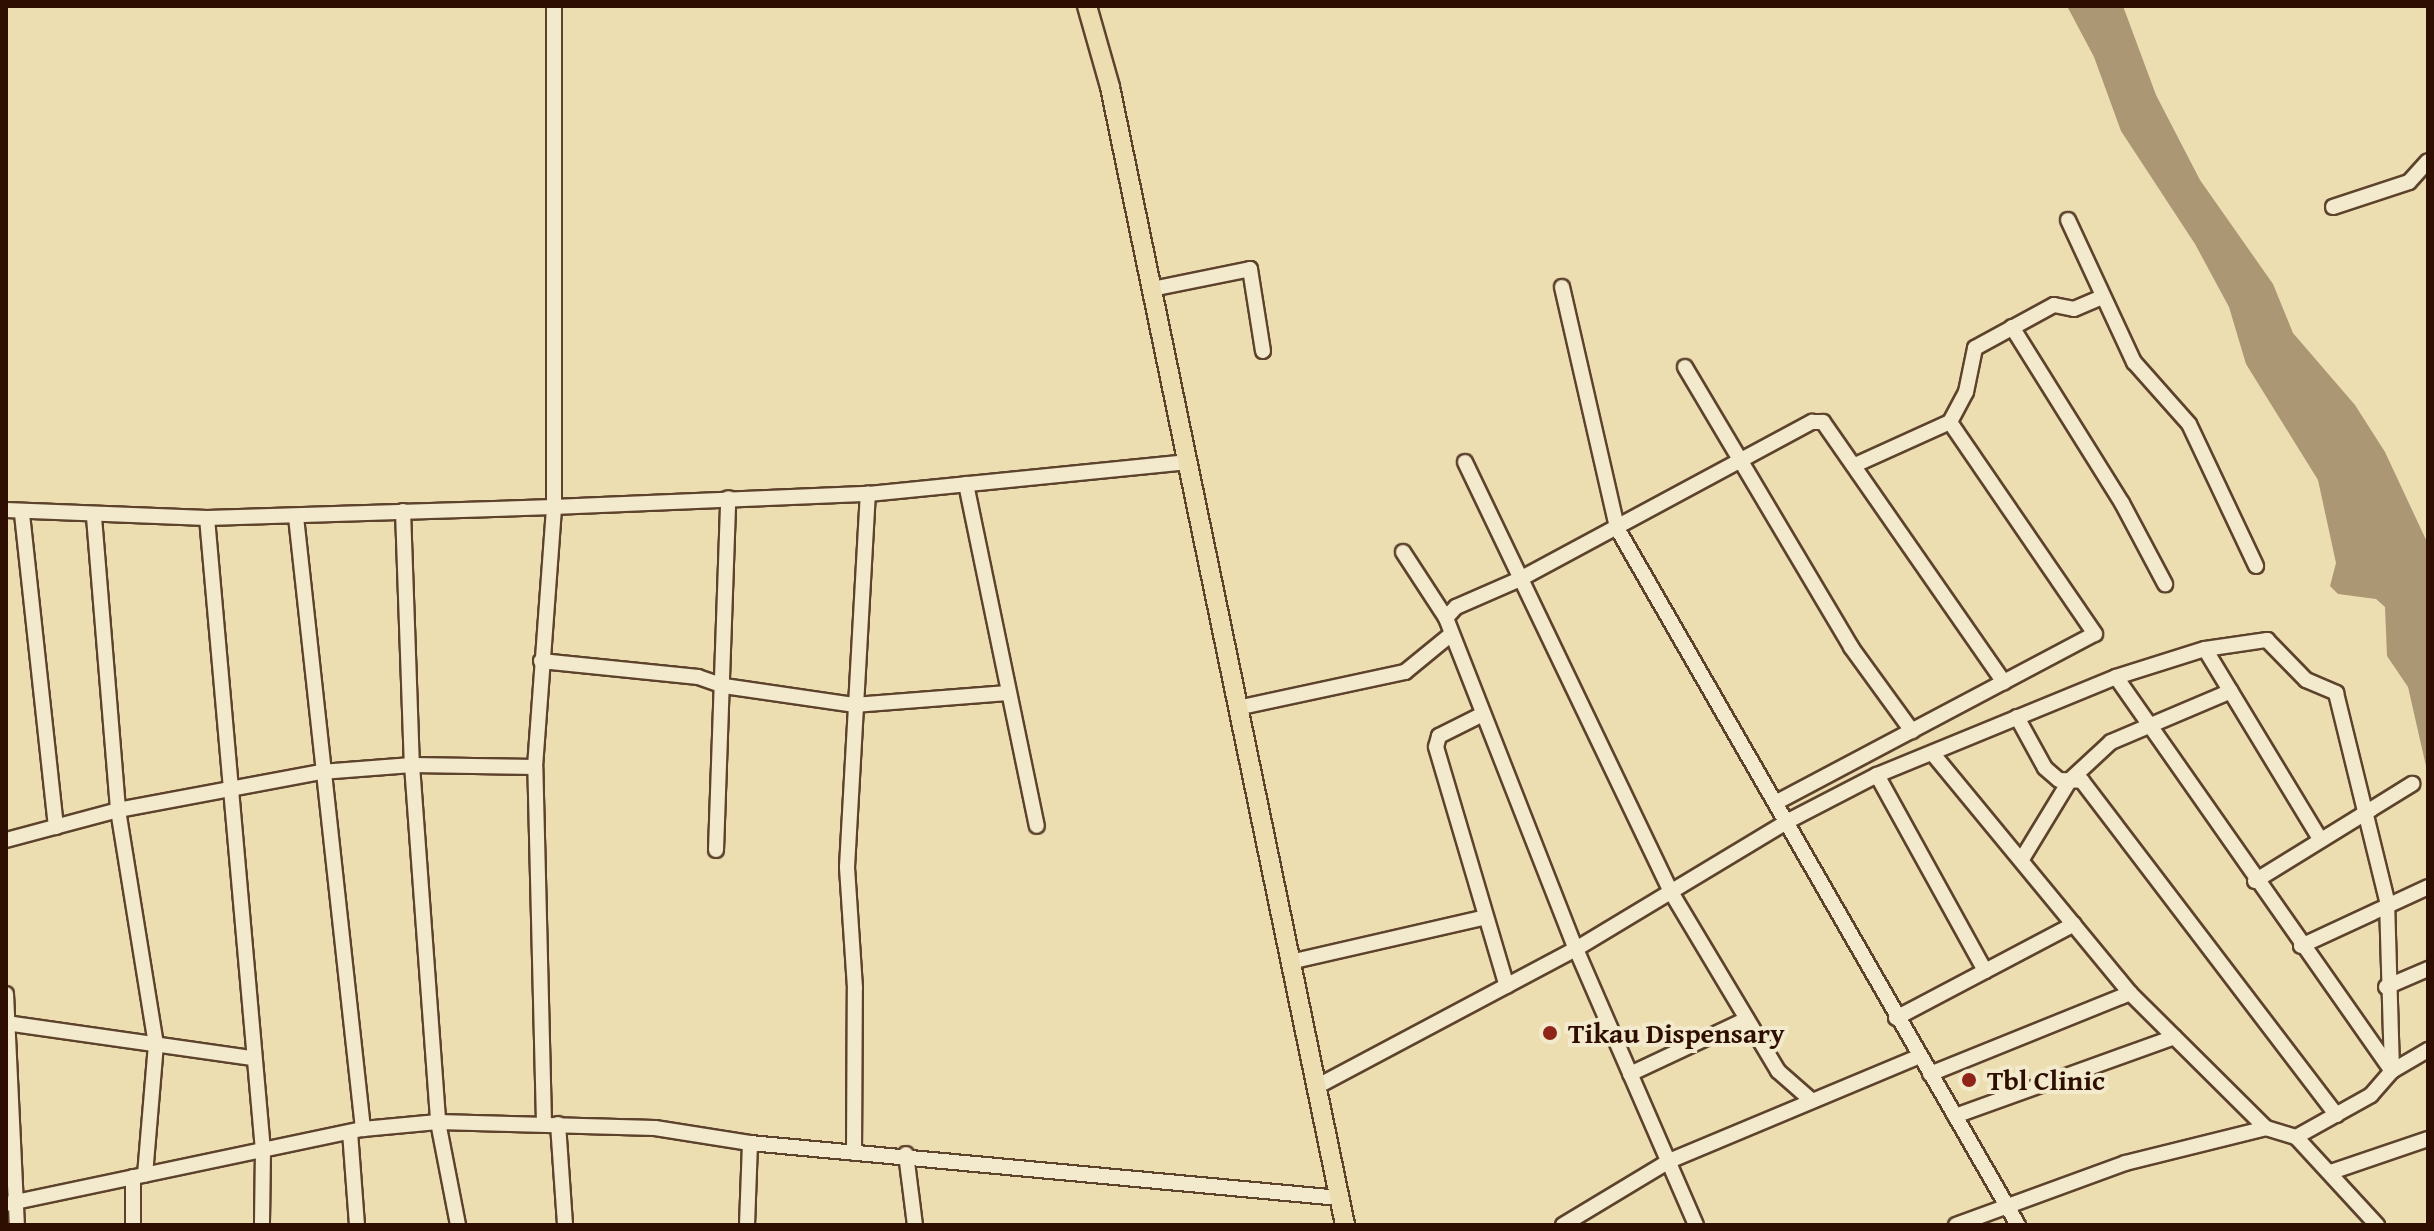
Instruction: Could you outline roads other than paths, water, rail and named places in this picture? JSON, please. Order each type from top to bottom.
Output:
[{"type":"main road","points":[[1087,6],[1110,87],[1345,1225]]},
{"type":"street","points":[[554,6],[554,507],[535,767],[551,1123],[565,1225]]},
{"type":"street","points":[[2333,207],[2409,182],[2428,161]]},
{"type":"street","points":[[2068,220],[2100,298],[2134,362],[2189,424],[2256,566]]},
{"type":"street","points":[[1152,289],[1250,269],[1263,351]]},
{"type":"street","points":[[1562,287],[1617,528],[1790,820],[1896,1018],[2018,1225]]},
{"type":"street","points":[[1855,465],[1950,422],[1966,392],[1975,348],[2054,305],[2074,309],[2100,298]]},
{"type":"street","points":[[2012,327],[2122,503],[2165,584]]},
{"type":"street","points":[[1685,367],[1738,463],[1851,647],[1912,731]]},
{"type":"street","points":[[1446,618],[1456,607],[1520,579],[1812,422],[1823,422],[2004,682]]},
{"type":"street","points":[[1779,801],[2095,634],[1950,422]]},
{"type":"street","points":[[6,510],[22,514],[94,517],[207,518],[554,507],[868,494],[1186,462]]},
{"type":"street","points":[[1465,462],[1671,892],[1778,1071],[1811,1100]]},
{"type":"street","points":[[966,484],[1037,826]]},
{"type":"street","points":[[854,1153],[855,988],[847,867],[868,494]]},
{"type":"street","points":[[716,850],[724,686],[728,498]]},
{"type":"street","points":[[403,511],[412,765],[438,1122],[458,1225]]},
{"type":"street","points":[[22,514],[56,827]]},
{"type":"street","points":[[94,517],[118,810],[156,1044],[133,1225]]},
{"type":"street","points":[[296,517],[356,1130],[357,1225]]},
{"type":"street","points":[[207,518],[228,789],[263,1150],[262,1225]]},
{"type":"street","points":[[1403,552],[1446,618],[1449,636],[1576,949],[1696,1225]]},
{"type":"street","points":[[1237,708],[1405,672],[1449,636]]},
{"type":"street","points":[[1316,1087],[1576,949],[1790,820],[1877,775],[2116,677],[2205,649],[2267,640],[2306,680],[2336,693],[2387,901],[2386,987],[2392,1071]]},
{"type":"street","points":[[2205,649],[2320,839]]},
{"type":"street","points":[[541,661],[698,677],[724,686],[854,705],[1008,693]]},
{"type":"street","points":[[2116,677],[2255,881],[2392,1071]]},
{"type":"street","points":[[2022,859],[2070,780],[2111,742],[2231,691]]},
{"type":"street","points":[[1481,715],[1439,736],[1436,747],[1507,986]]},
{"type":"street","points":[[2017,717],[2045,768],[2059,780],[2082,781],[2336,1115]]},
{"type":"street","points":[[1933,754],[2130,993],[2266,1128],[2296,1137],[2377,1225]]},
{"type":"street","points":[[6,840],[118,810],[321,772],[412,765],[535,767]]},
{"type":"street","points":[[1877,775],[1985,971]]},
{"type":"street","points":[[2255,881],[2363,811],[2412,784]]},
{"type":"street","points":[[2301,946],[2387,901],[2428,887]]},
{"type":"street","points":[[1290,962],[1486,917]]},
{"type":"street","points":[[1896,1018],[2074,924]]},
{"type":"street","points":[[2386,987],[2428,969]]},
{"type":"street","points":[[1930,1074],[2130,993]]},
{"type":"street","points":[[6,994],[10,1203],[17,1225]]},
{"type":"street","points":[[1630,1074],[1747,1019]]},
{"type":"street","points":[[8,1024],[253,1058]]},
{"type":"street","points":[[1955,1116],[2174,1037]]},
{"type":"street","points":[[2296,1137],[2384,1086],[2392,1071],[2428,1050]]},
{"type":"street","points":[[1563,1225],[1586,1219],[1669,1161],[1918,1057]]},
{"type":"street","points":[[10,1203],[356,1130],[438,1122],[655,1128],[750,1143],[854,1153],[906,1154],[1340,1198]]},
{"type":"street","points":[[1956,1225],[2125,1163],[2266,1128]]},
{"type":"street","points":[[2331,1172],[2428,1139]]},
{"type":"street","points":[[747,1225],[750,1143]]},
{"type":"street","points":[[906,1154],[915,1225]]},
{"type":"place","name":"Tikau Dispensary","points":[[1550,1033]]},
{"type":"place","name":"Tbl Clinic","points":[[1969,1080]]}]
